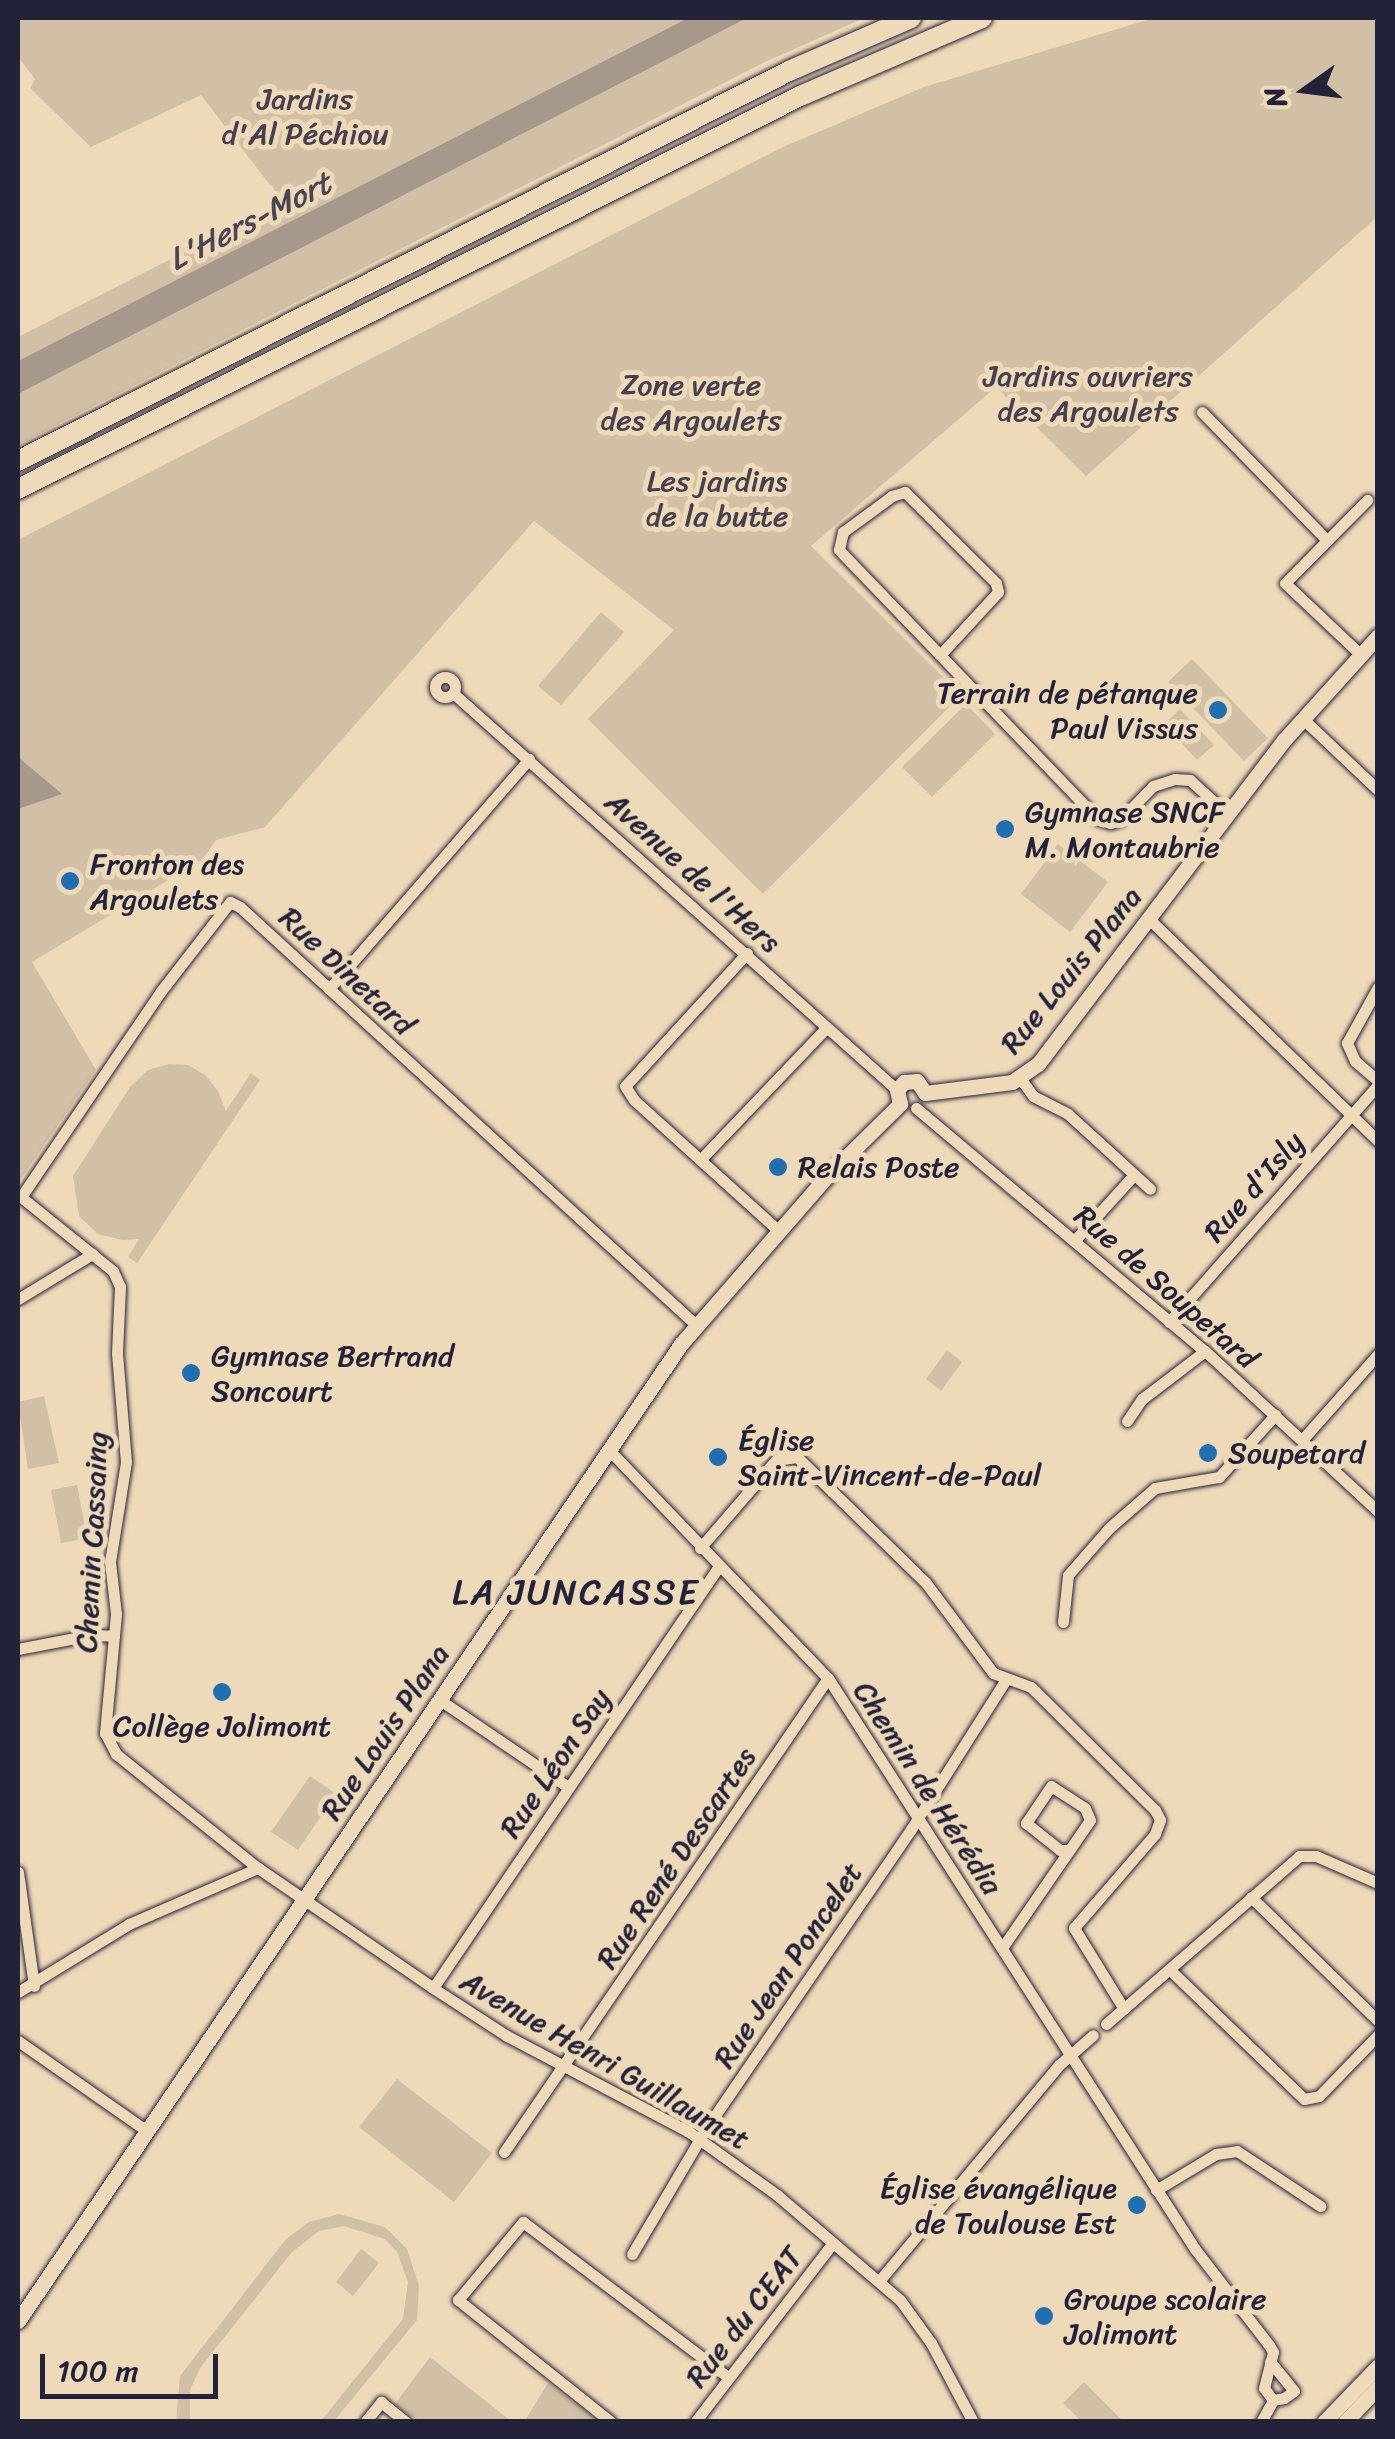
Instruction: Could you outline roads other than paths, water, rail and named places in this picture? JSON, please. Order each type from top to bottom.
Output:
[{"type":"highway","points":[[18,461],[581,174],[907,18]]},
{"type":"highway","points":[[18,489],[800,96],[982,18]]},
{"type":"street","points":[[1202,412],[1327,540]]},
{"type":"street","points":[[940,654],[998,592],[996,583],[905,492],[892,496],[843,532],[839,550],[1098,819],[1110,824],[1120,820],[1153,786],[1175,778],[1190,780],[1228,814]]},
{"type":"street","points":[[1360,654],[1285,583],[1367,500]]},
{"type":"street","name":"Rue Louis Plana","points":[[18,2321],[695,1324],[851,1150],[910,1099],[993,1087],[1020,1078],[1038,1064],[1302,718],[1378,636]]},
{"type":"street","name":"Avenue de l'Hers","points":[[453,693],[910,1099]]},
{"type":"street","points":[[1302,718],[1378,790]]},
{"type":"street","points":[[329,989],[529,759]]},
{"type":"street","name":"Rue Dinetard","points":[[21,1197],[224,904],[230,902],[240,906],[695,1324]]},
{"type":"street","points":[[1148,918],[1378,1141]]},
{"type":"street","points":[[747,953],[625,1086],[780,1232]]},
{"type":"street","points":[[1378,987],[1348,1043],[1355,1061],[1378,1083]]},
{"type":"street","points":[[700,1160],[826,1028]]},
{"type":"street","points":[[1020,1078],[1033,1096],[1068,1114],[1150,1189]]},
{"type":"street","name":"Rue d'Isly","points":[[1170,1322],[1378,1083]]},
{"type":"street","name":"Rue de Soupetard","points":[[910,1099],[1205,1350],[1378,1511]]},
{"type":"street","points":[[1074,1241],[1133,1176]]},
{"type":"street","name":"Chemin Cassaing","points":[[21,1197],[113,1271],[123,1306],[117,1353],[126,1452],[110,1562],[114,1636],[106,1710],[108,1743],[258,1868],[304,1900]]},
{"type":"street","points":[[18,1299],[92,1254]]},
{"type":"street","points":[[1127,1422],[1142,1399],[1205,1350]]},
{"type":"street","points":[[1302,1440],[1378,1354]]},
{"type":"street","points":[[1063,1622],[1068,1575],[1109,1528],[1155,1488],[1219,1478],[1275,1415]]},
{"type":"street","name":"Chemin de Hérédia","points":[[610,1451],[828,1678],[1156,2190],[1214,2276],[1270,2345],[1264,2388],[1273,2400],[1294,2392],[1270,2361]]},
{"type":"street","points":[[700,1548],[776,1460],[797,1457],[926,1583],[993,1673],[1005,1681],[1031,1686],[1158,1814],[1155,1834],[1074,1928],[1124,2008]]},
{"type":"street","name":"Rue Léon Say","points":[[433,1988],[719,1566]]},
{"type":"street","points":[[18,1649],[92,1634],[114,1636]]},
{"type":"street","name":"Rue René Descartes","points":[[504,2152],[828,1678]]},
{"type":"street","name":"Rue Jean Poncelet","points":[[632,2254],[700,2141],[1005,1681]]},
{"type":"street","points":[[440,1700],[568,1787]]},
{"type":"street","points":[[1002,1948],[1089,1824],[1090,1815],[1051,1786],[1026,1822],[1060,1850],[1068,1850]]},
{"type":"street","points":[[1106,2024],[1304,1855],[1378,1883]]},
{"type":"street","points":[[18,1992],[34,1986],[129,1924],[258,1868]]},
{"type":"street","points":[[18,1872],[34,1986]]},
{"type":"street","points":[[1251,1897],[1378,2021]]},
{"type":"street","name":"Avenue Henri Guillaumet","points":[[304,1900],[493,2028],[700,2141],[777,2194],[879,2282],[916,2320],[972,2422]]},
{"type":"street","points":[[1169,1969],[1304,2099],[1319,2096],[1378,2036]]},
{"type":"street","points":[[879,2282],[1070,2056],[1093,2036]]},
{"type":"street","points":[[18,2039],[147,2131]]},
{"type":"street","points":[[1156,2190],[1216,2154],[1237,2151],[1320,2206]]},
{"type":"street","points":[[611,2422],[458,2300],[523,2222],[729,2378]]},
{"type":"street","name":"Rue du CEAT","points":[[695,2422],[832,2243]]},
{"type":"street","points":[[1324,2422],[1378,2366]]},
{"type":"street","points":[[1345,2422],[1378,2387]]},
{"type":"street","points":[[1261,2422],[1273,2400]]},
{"type":"street","points":[[365,2422],[381,2402],[406,2422]]},
{"type":"place","name":"Terrain de pétanque Paul Vissus","points":[[1218,710]]},
{"type":"place","name":"Gymnase SNCF M. Montaubrie","points":[[1005,829]]},
{"type":"place","name":"Fronton des Argoulets","points":[[70,881]]},
{"type":"place","name":"Relais Poste","points":[[778,1167]]},
{"type":"place","name":"Gymnase Bertrand Soncourt","points":[[191,1373]]},
{"type":"place","name":"Soupetard","points":[[1208,1453]]},
{"type":"place","name":"Église Saint-Vincent-de-Paul","points":[[718,1457]]},
{"type":"place","name":"Collège Jolimont","points":[[222,1692]]},
{"type":"place","name":"Église évangélique de Toulouse Est","points":[[1137,2205]]},
{"type":"place","name":"Groupe scolaire Jolimont","points":[[1044,2316]]},
{"type":"district","name":"LA JUNCASSE","points":[[576,1592]]},
{"type":"park label","name":"Jardins d'Al Péchiou","points":[[305,116]]},
{"type":"park label","name":"Jardins ouvriers des Argoulets","points":[[1088,393]]},
{"type":"park label","name":"Zone verte des Argoulets","points":[[691,402]]},
{"type":"park label","name":"Les jardins de la butte","points":[[717,498]]},
{"type":"water label","name":"L'Hers-Mort","points":[[250,222]]}]
